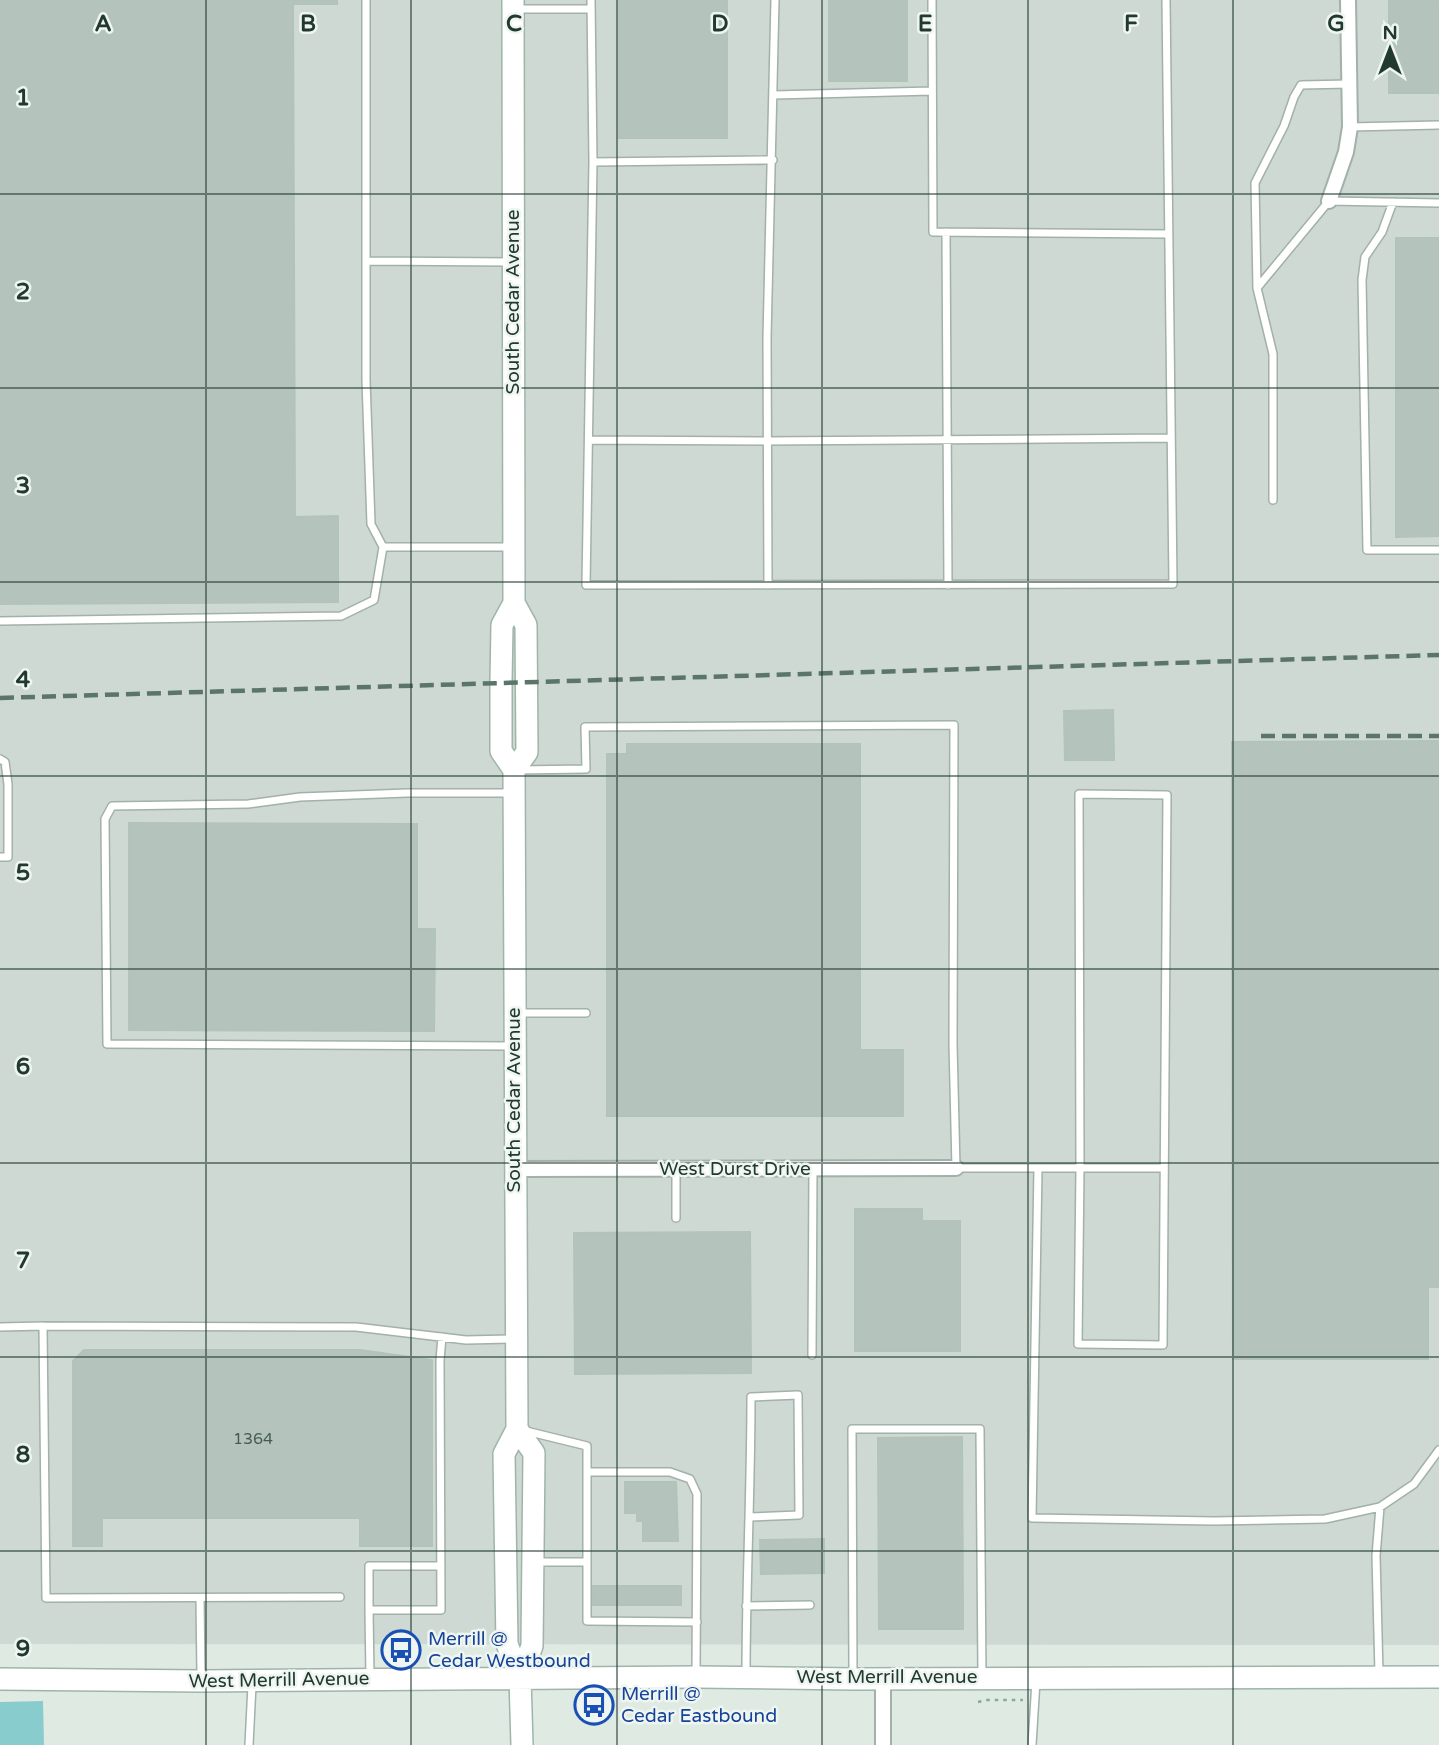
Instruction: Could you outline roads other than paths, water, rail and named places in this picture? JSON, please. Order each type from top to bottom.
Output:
[{"type":"main road","name":"South Cedar Avenue","points":[[513,4],[514,603],[526,625],[527,752],[514,770],[517,1429],[504,1454],[507,1644],[520,1678],[522,1745]]},
{"type":"main road","name":"South Cedar Avenue","points":[[517,1429],[534,1453],[532,1646],[520,1678]]},
{"type":"main road","name":"West Merrill Avenue","points":[[0,1679],[201,1681],[370,1678],[1439,1677]]},
{"type":"street","points":[[1329,201],[1346,152],[1349,127],[1348,0]]},
{"type":"street","name":"West Durst Drive","points":[[514,1169],[956,1168]]},
{"type":"street","points":[[883,1678],[883,1745]]},
{"type":"lane","points":[[0,621],[341,616],[374,600],[383,547],[372,524],[366,380],[366,0]]},
{"type":"lane","points":[[591,0],[593,162],[586,585],[1172,584],[1166,0]]},
{"type":"lane","points":[[768,585],[767,338],[775,0]]},
{"type":"lane","points":[[932,0],[933,232],[1168,234]]},
{"type":"lane","points":[[513,4],[591,9]]},
{"type":"lane","points":[[1273,500],[1273,354],[1257,288],[1255,183],[1301,85],[1350,84]]},
{"type":"lane","points":[[774,95],[932,91]]},
{"type":"lane","points":[[1349,127],[1439,125]]},
{"type":"lane","points":[[593,162],[773,160]]},
{"type":"lane","points":[[1257,288],[1329,201],[1439,202]]},
{"type":"lane","points":[[1393,202],[1382,232],[1366,257],[1362,280],[1367,550],[1439,550]]},
{"type":"lane","points":[[946,232],[948,585]]},
{"type":"lane","points":[[366,261],[513,262]]},
{"type":"lane","points":[[589,440],[1171,439]]},
{"type":"lane","points":[[383,547],[514,547]]},
{"type":"lane","points":[[514,770],[586,769],[585,727],[954,725],[953,1044],[956,1168],[1164,1168]]},
{"type":"lane","points":[[0,759],[5,762],[8,784],[8,856],[0,857]]},
{"type":"lane","points":[[514,793],[407,793],[300,797],[248,804],[112,806],[106,819],[106,832],[107,1044],[515,1046]]},
{"type":"lane","points":[[1079,794],[1167,794],[1163,1345],[1078,1344],[1080,1168],[1079,794]]},
{"type":"lane","points":[[514,1013],[586,1013]]},
{"type":"lane","points":[[1038,1168],[1032,1518],[1214,1521],[1325,1519],[1380,1507],[1414,1483],[1439,1450]]},
{"type":"lane","points":[[676,1169],[676,1218]]},
{"type":"lane","points":[[812,1355],[813,1169]]},
{"type":"lane","points":[[43,1326],[46,1598],[340,1597]]},
{"type":"lane","points":[[0,1327],[356,1327],[466,1340],[516,1339]]},
{"type":"lane","points":[[369,1610],[441,1611],[442,1337]]},
{"type":"lane","points":[[746,1677],[751,1397],[798,1395],[799,1515],[750,1517]]},
{"type":"lane","points":[[517,1429],[587,1446],[587,1621],[696,1622]]},
{"type":"lane","points":[[853,1679],[852,1429],[980,1429],[982,1677]]},
{"type":"lane","points":[[588,1472],[670,1472],[690,1479],[697,1494],[696,1677]]},
{"type":"lane","points":[[1379,1677],[1376,1556],[1380,1507]]},
{"type":"lane","points":[[533,1562],[587,1562]]},
{"type":"lane","points":[[370,1678],[369,1566],[441,1566]]},
{"type":"lane","points":[[201,1598],[201,1681]]},
{"type":"lane","points":[[746,1606],[810,1605]]},
{"type":"lane","points":[[1032,1745],[1036,1677]]},
{"type":"lane","points":[[248,1745],[252,1716],[252,1680]]},
{"type":"water","points":[[43,1701],[44,1745],[0,1745],[0,1702]]},
{"type":"railway","points":[[0,698],[1439,655]]},
{"type":"railway","points":[[1261,736],[1439,736]]},
{"type":"place","name":"Merrill @ Cedar Westbound","points":[[401,1650]]},
{"type":"place","name":"Merrill @ Cedar Eastbound","points":[[594,1705]]}]
